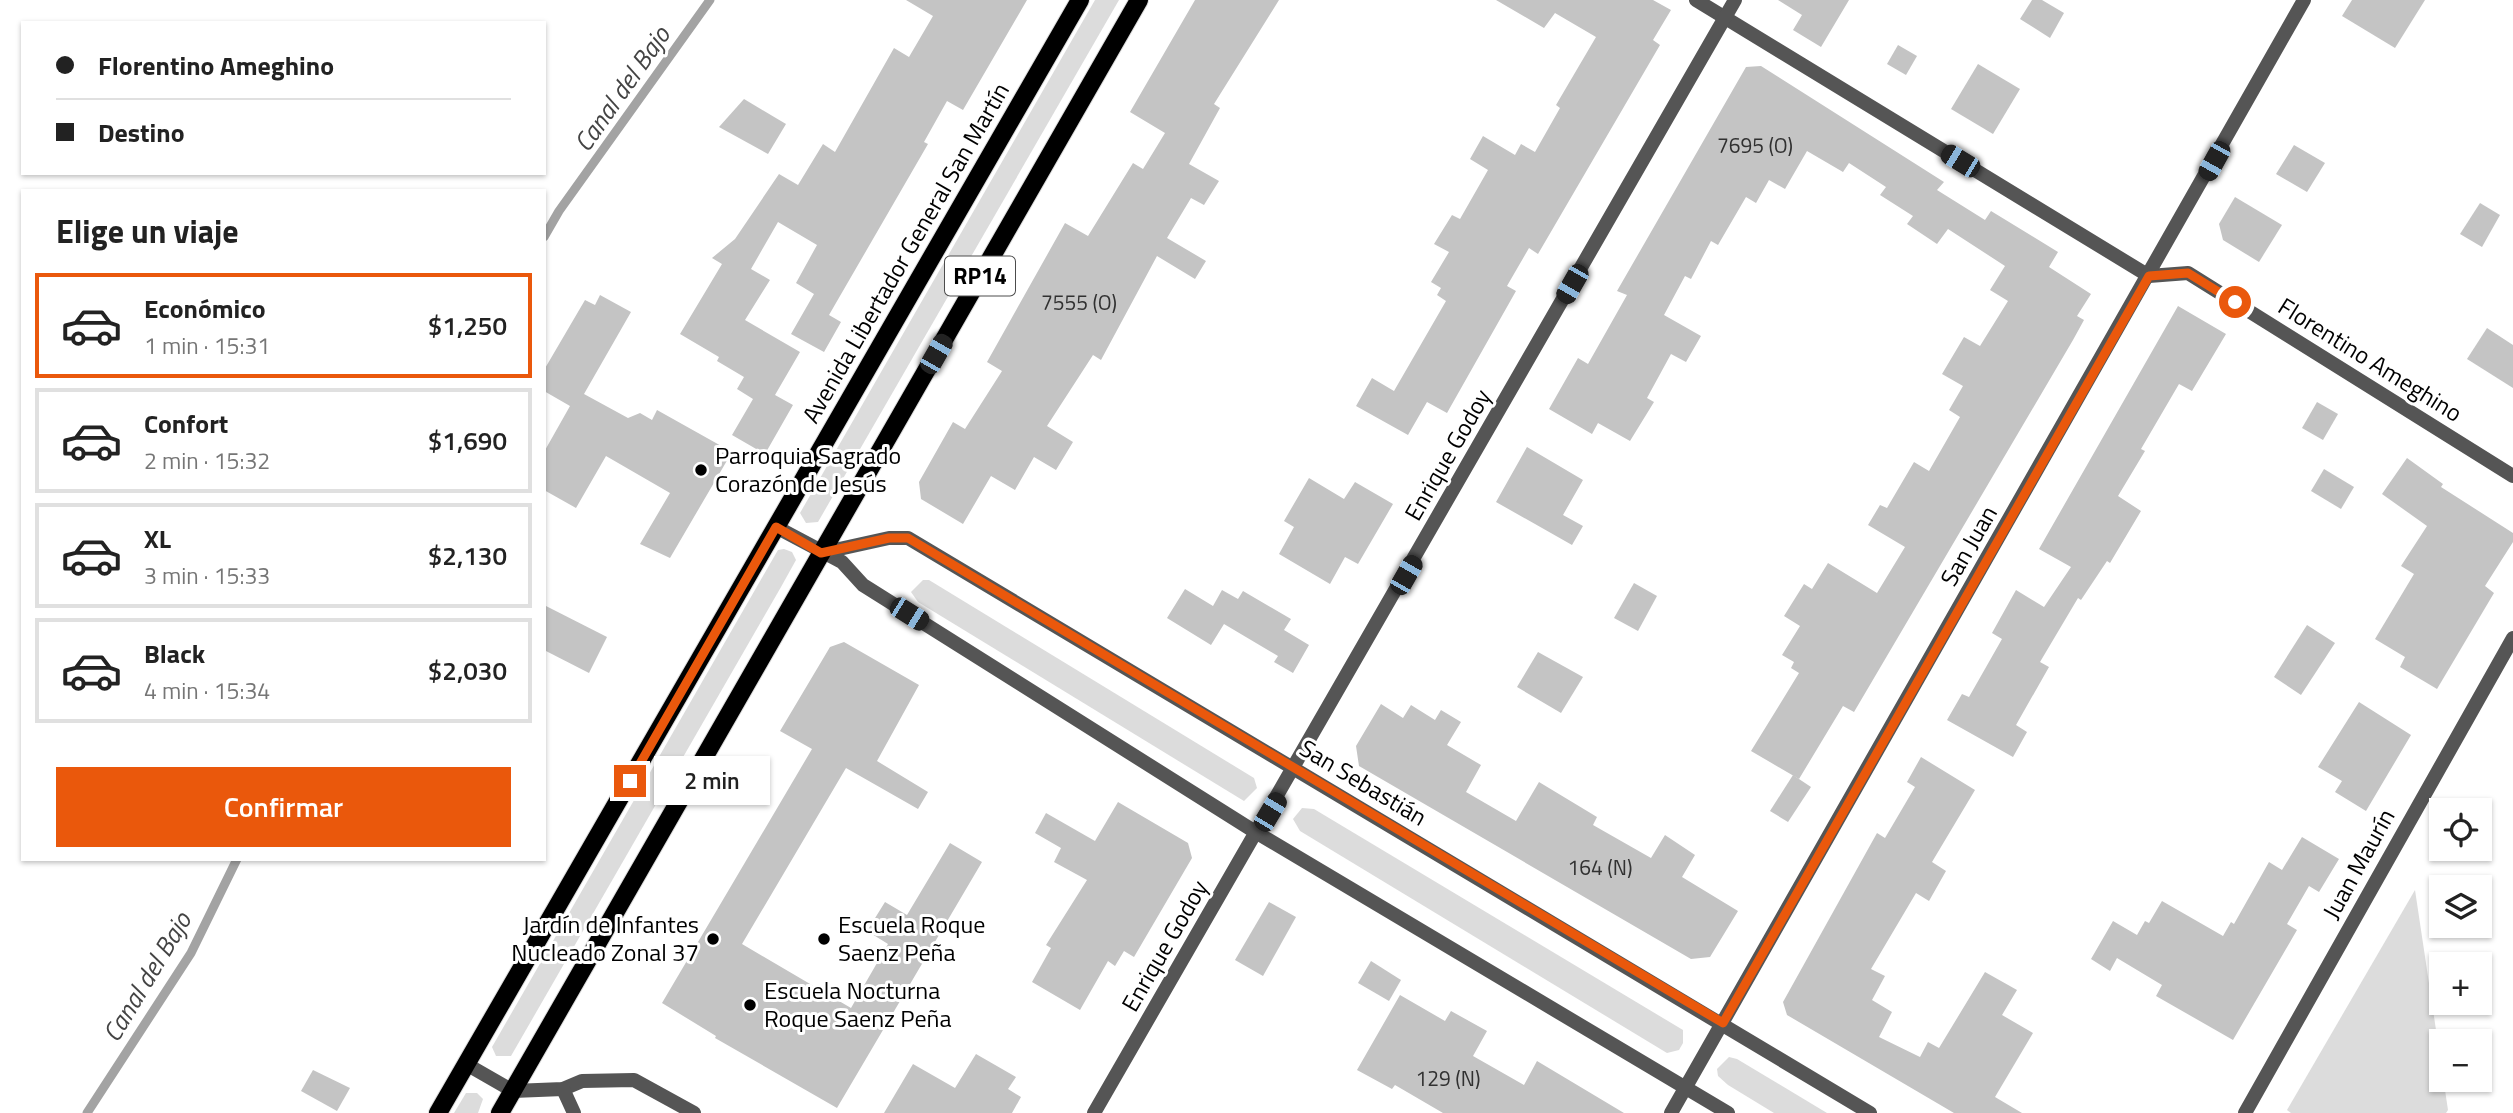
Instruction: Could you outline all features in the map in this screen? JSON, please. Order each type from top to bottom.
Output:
[{"type":"main road","name":"Avenida Libertador General San Martín","points":[[438,1113],[1080,0]]},
{"type":"main road","name":"RP14","points":[[500,1113],[1139,0]]},
{"type":"street","points":[[1696,0],[2149,276]]},
{"type":"street","name":"Enrique Godoy","points":[[1094,1113],[1295,769],[1735,0]]},
{"type":"street","name":"San Juan","points":[[1671,1113],[2304,0]]},
{"type":"street","name":"Florentino Ameghino","points":[[2149,276],[2188,273],[2513,475]]},
{"type":"street","points":[[776,527],[842,562],[863,585],[1257,833],[1728,1113]]},
{"type":"street","name":"San Sebastián","points":[[821,553],[889,538],[908,538],[1871,1113]]},
{"type":"street","name":"Juan Maurín","points":[[2245,1113],[2513,638]]},
{"type":"street","points":[[466,1064],[513,1091],[564,1089],[582,1082],[634,1080],[694,1113]]},
{"type":"street","points":[[564,1089],[574,1113]]},
{"type":"shaded area","points":[[1095,0],[1119,0],[818,522],[806,523],[800,513]]},
{"type":"shaded area","points":[[778,550],[792,552],[796,560],[781,587],[511,1056],[496,1056],[492,1047]]},
{"type":"shaded area","points":[[923,580],[929,580],[1254,778],[1257,788],[1244,801],[918,602],[911,592]]},
{"type":"shaded area","points":[[1302,808],[1314,809],[1683,1030],[1683,1043],[1679,1050],[1667,1053],[1300,831],[1293,819]]},
{"type":"shaded area","points":[[2415,890],[2429,983],[2429,1015],[2434,1015],[2436,1029],[2429,1029],[2429,1092],[2445,1092],[2448,1110],[2446,1113],[2291,1113],[2287,1110]]},
{"type":"shaded area","points":[[1729,1057],[1737,1059],[1827,1113],[1774,1113],[1718,1076],[1717,1069]]},
{"type":"shaded area","points":[[466,1093],[477,1093],[483,1099],[478,1113],[454,1113]]},
{"type":"building","points":[[906,0],[1027,0],[963,110],[947,101],[924,142],[928,144],[829,315],[841,322],[824,352],[791,334],[814,294],[796,283],[817,245],[778,222],[751,269],[770,280],[745,320],[800,352],[775,395],[793,405],[765,454],[732,435],[753,399],[737,389],[744,377],[717,361],[719,357],[680,334],[722,264],[712,258],[735,239],[779,174],[798,185],[823,144],[835,152],[894,48],[909,57],[933,16]]},
{"type":"building","points":[[1195,0],[1279,0],[1214,104],[1220,108],[1189,164],[1219,181],[1204,205],[1191,198],[1167,238],[1206,261],[1195,279],[1157,256],[1101,360],[1093,355],[1047,426],[1073,442],[1056,470],[1034,457],[1015,490],[991,476],[963,524],[921,499],[919,482],[953,422],[965,429],[1002,371],[987,362],[1065,223],[1088,236],[1133,163],[1143,169],[1165,133],[1130,112]]},
{"type":"building","points":[[1496,0],[1653,0],[1671,10],[1653,40],[1660,45],[1538,254],[1529,248],[1507,286],[1516,291],[1447,413],[1427,402],[1408,435],[1356,406],[1372,378],[1394,391],[1446,301],[1437,295],[1441,288],[1431,282],[1449,252],[1434,244],[1452,215],[1460,219],[1488,170],[1470,159],[1483,136],[1515,155],[1521,144],[1535,152],[1560,108],[1556,105],[1596,37],[1555,13],[1544,28]]},
{"type":"building","points":[[1778,0],[1849,0],[1821,47],[1793,30],[1802,15]]},
{"type":"building","points":[[2032,0],[2042,0],[2064,13],[2050,38],[2020,19]]},
{"type":"building","points":[[2352,0],[2425,0],[2395,48],[2342,16]]},
{"type":"building","points":[[1898,45],[1917,56],[1906,75],[1887,64]]},
{"type":"building","points":[[1978,64],[2020,89],[1993,134],[1951,109]]},
{"type":"building","points":[[1761,66],[1944,182],[1937,190],[1985,220],[1991,211],[2058,252],[2049,267],[2091,294],[2077,316],[2084,320],[2073,340],[1854,712],[1843,706],[1799,779],[1751,751],[1799,673],[1791,668],[1794,662],[1782,655],[1800,626],[1784,616],[1804,584],[1812,589],[1828,563],[1877,593],[1905,547],[1868,525],[1880,505],[1887,508],[1914,462],[1929,471],[1960,417],[1949,410],[1963,386],[1942,374],[1964,337],[1980,346],[2008,301],[1990,290],[2005,266],[1948,229],[1937,244],[1907,224],[1913,216],[1880,195],[1886,187],[1849,163],[1843,172],[1807,151],[1785,189],[1769,180],[1756,203],[1746,197],[1718,245],[1711,241],[1691,279],[1685,276],[1664,315],[1701,336],[1686,362],[1671,354],[1647,398],[1654,402],[1630,441],[1598,423],[1592,434],[1549,409],[1578,358],[1588,364],[1627,295],[1617,291],[1746,67]]},
{"type":"building","points":[[744,99],[786,124],[768,154],[719,127]]},
{"type":"building","points":[[2294,145],[2325,163],[2307,192],[2276,174]]},
{"type":"building","points":[[2235,197],[2282,225],[2259,262],[2223,240],[2219,224]]},
{"type":"building","points":[[2480,203],[2500,215],[2482,247],[2460,234]]},
{"type":"building","points":[[600,295],[631,312],[584,394],[628,418],[640,413],[652,420],[657,410],[732,452],[670,558],[640,544],[670,493],[606,456],[576,508],[546,491],[546,448],[570,406],[546,392],[546,367],[585,300],[595,305]]},
{"type":"building","points":[[2178,306],[2226,334],[2192,391],[2179,384],[2141,449],[2145,451],[2118,496],[2141,511],[2110,563],[2107,561],[2081,600],[2078,598],[2040,662],[2049,667],[2016,725],[2027,732],[2013,757],[1947,720],[1962,694],[1969,697],[2002,639],[1992,633],[2016,590],[2044,607],[2071,567],[2039,549]]},
{"type":"building","points":[[2487,328],[2513,345],[2513,388],[2467,359]]},
{"type":"building","points":[[2317,402],[2338,414],[2323,440],[2302,428]]},
{"type":"building","points":[[1527,447],[1583,480],[1563,515],[1583,526],[1572,545],[1496,502]]},
{"type":"building","points":[[2407,458],[2443,484],[2441,487],[2513,533],[2513,542],[2485,586],[2494,593],[2437,689],[2400,667],[2405,657],[2375,639],[2414,574],[2401,566],[2427,526],[2382,494]]},
{"type":"building","points":[[2324,469],[2354,487],[2341,509],[2311,491]]},
{"type":"building","points":[[1309,478],[1344,499],[1355,482],[1393,504],[1358,564],[1345,557],[1330,584],[1279,554],[1294,527],[1284,521]]},
{"type":"building","points":[[1634,583],[1657,596],[1638,631],[1614,618]]},
{"type":"building","points":[[1185,589],[1213,606],[1222,590],[1238,599],[1243,591],[1291,619],[1284,630],[1309,645],[1293,673],[1274,662],[1278,656],[1224,624],[1211,645],[1167,618]]},
{"type":"building","points":[[546,606],[607,637],[589,673],[546,651]]},
{"type":"building","points":[[2307,625],[2335,643],[2301,695],[2274,677]]},
{"type":"building","points":[[844,642],[919,685],[877,761],[928,792],[918,809],[846,768],[742,944],[851,1008],[888,944],[867,931],[885,902],[907,915],[950,843],[982,862],[837,1108],[715,1038],[716,1036],[662,1003],[812,749],[780,731],[830,647]]},
{"type":"building","points":[[1538,652],[1583,677],[1561,713],[1517,687]]},
{"type":"building","points":[[2359,702],[2411,735],[2366,811],[2335,792],[2342,781],[2318,767]]},
{"type":"building","points":[[1381,704],[1403,718],[1411,705],[1435,720],[1441,710],[1461,722],[1447,745],[1481,765],[1466,792],[1516,821],[1539,782],[1597,817],[1593,825],[1651,858],[1665,835],[1695,855],[1682,877],[1738,911],[1710,957],[1691,959],[1359,766],[1356,746]]},
{"type":"building","points":[[1921,757],[1975,790],[1932,862],[1946,871],[1929,901],[1916,893],[1871,969],[1885,976],[1872,1000],[1892,1012],[1879,1037],[1920,1057],[1928,1042],[1939,1048],[1985,972],[2017,990],[2002,1015],[2033,1033],[1995,1097],[2022,1113],[1954,1113],[1787,1015],[1783,1002],[1877,833],[1885,838],[1915,787],[1907,782]]},
{"type":"building","points":[[1793,775],[1811,787],[1788,822],[1770,811]]},
{"type":"building","points":[[1118,802],[1188,843],[1192,858],[1134,957],[1124,951],[1115,966],[1108,961],[1080,1010],[1032,982],[1051,948],[1046,945],[1087,880],[1054,862],[1061,848],[1035,833],[1046,813],[1095,841]]},
{"type":"building","points":[[2302,837],[2339,859],[2319,892],[2309,886],[2287,924],[2297,930],[2233,1040],[2156,996],[2162,985],[2117,958],[2110,971],[2091,959],[2113,921],[2137,935],[2145,921],[2149,923],[2162,901],[2223,936],[2231,922],[2234,924],[2269,862],[2282,870]]},
{"type":"building","points":[[1269,902],[1296,917],[1263,976],[1235,960]]},
{"type":"building","points":[[1371,961],[1401,980],[1389,1001],[1358,983]]},
{"type":"building","points":[[1400,995],[1445,1021],[1451,1011],[1487,1031],[1473,1056],[1524,1085],[1537,1061],[1624,1113],[1443,1113],[1395,1085],[1392,1089],[1357,1070]]},
{"type":"building","points":[[976,1054],[1016,1077],[1008,1089],[1021,1097],[1012,1113],[884,1113],[913,1064],[955,1088]]},
{"type":"building","points":[[313,1070],[350,1088],[337,1111],[301,1091]]},
{"type":"waterway","name":"Canal del Bajo","points":[[546,234],[559,211],[710,0]]},
{"type":"waterway","name":"Canal del Bajo","points":[[87,1113],[191,953],[236,861]]},
{"type":"place","name":"Parroquia Sagrado Corazón de Jesús","points":[[701,470]]},
{"type":"place","name":"Jardín de Infantes Nucleado Zonal 37","points":[[713,939]]},
{"type":"place","name":"Escuela Roque Saenz Peña","points":[[824,939]]},
{"type":"place","name":"Escuela Nocturna Roque Saenz Peña","points":[[750,1005]]},
{"type":"route","points":[[630,781],[776,527],[821,553],[889,538],[908,538],[1723,1023],[2149,276],[2188,273],[2235,302]]}]
